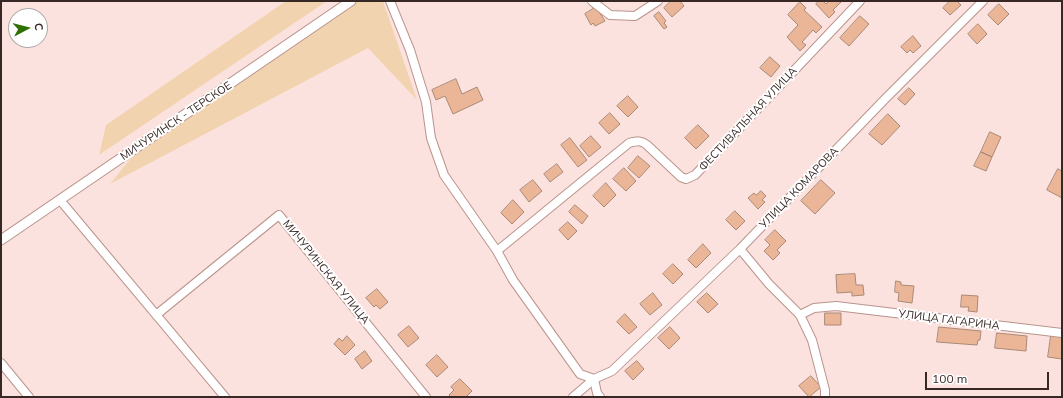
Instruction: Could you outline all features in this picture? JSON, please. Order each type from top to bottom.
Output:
[{"type":"street","name":"МИЧУРИНСК - ТЕРСКОЕ","points":[[1,240],[351,1]]},
{"type":"street","points":[[390,1],[410,50],[426,102],[431,138],[444,175],[497,251],[513,280],[580,374],[594,379],[597,393],[600,397]]},
{"type":"street","points":[[592,1],[610,15],[636,16],[658,1]]},
{"type":"street","name":"ФЕСТИВАЛЬНАЯ УЛИЦА","points":[[497,251],[629,143],[642,141],[681,177],[686,179],[695,176],[860,1]]},
{"type":"street","name":"УЛИЦА КОМАРОВА","points":[[573,397],[594,379],[612,371],[740,249],[983,1]]},
{"type":"street","points":[[60,200],[225,397]]},
{"type":"street","name":"МИЧУРИНСКАЯ УЛИЦА","points":[[156,315],[280,215],[426,397]]},
{"type":"street","points":[[740,249],[769,284],[800,315],[812,340],[825,390],[825,397]]},
{"type":"street","name":"УЛИЦА ГАГАРИНА","points":[[800,315],[814,308],[836,306],[1062,333]]},
{"type":"street","points":[[1,363],[28,397]]},
{"type":"shaded area","points":[[286,1],[327,1],[99,155],[106,125]]},
{"type":"shaded area","points":[[357,1],[383,1],[417,100],[368,48],[110,184],[135,153]]},
{"type":"building","points":[[671,1],[680,1],[684,6],[672,17],[664,8]]},
{"type":"building","points":[[819,1],[823,1],[826,4],[829,1],[842,1],[833,10],[835,12],[829,18],[816,4]]},
{"type":"building","points":[[950,1],[957,1],[961,5],[950,15],[943,8]]},
{"type":"building","points":[[800,2],[806,8],[804,10],[822,27],[816,33],[813,30],[802,42],[806,45],[800,51],[787,37],[798,25],[788,15]]},
{"type":"building","points":[[999,4],[1009,14],[998,25],[988,15]]},
{"type":"building","points":[[596,7],[605,21],[595,26],[593,23],[591,25],[585,14]]},
{"type":"building","points":[[659,12],[666,21],[664,23],[667,27],[664,29],[654,16]]},
{"type":"building","points":[[860,16],[869,24],[849,46],[840,38]]},
{"type":"building","points":[[978,24],[987,34],[977,44],[968,34]]},
{"type":"building","points":[[913,36],[921,46],[913,53],[910,50],[907,53],[901,47]]},
{"type":"building","points":[[770,57],[780,66],[771,77],[760,68]]},
{"type":"building","points":[[456,79],[462,94],[477,87],[483,100],[453,114],[445,96],[436,100],[432,90]]},
{"type":"building","points":[[909,88],[915,94],[905,105],[898,99]]},
{"type":"building","points":[[628,96],[638,107],[628,117],[617,106]]},
{"type":"building","points":[[610,113],[620,124],[609,134],[599,123]]},
{"type":"building","points":[[888,114],[900,126],[882,145],[869,134]]},
{"type":"building","points":[[698,125],[709,136],[696,149],[685,138]]},
{"type":"building","points":[[990,132],[1001,137],[992,157],[981,152]]},
{"type":"building","points":[[591,136],[601,147],[589,157],[580,146]]},
{"type":"building","points":[[570,138],[587,160],[578,167],[561,145]]},
{"type":"building","points":[[981,152],[992,157],[986,171],[974,166]]},
{"type":"building","points":[[638,156],[650,166],[639,178],[628,168]]},
{"type":"building","points":[[557,164],[563,172],[550,182],[544,174]]},
{"type":"building","points":[[624,168],[636,181],[626,191],[613,179]]},
{"type":"building","points":[[1058,169],[1062,171],[1062,198],[1047,190]]},
{"type":"building","points":[[533,180],[542,191],[529,202],[520,190]]},
{"type":"building","points":[[821,180],[835,193],[815,214],[801,201]]},
{"type":"building","points":[[606,183],[616,195],[604,207],[593,196]]},
{"type":"building","points":[[761,191],[766,196],[762,200],[765,202],[758,209],[748,198],[754,193],[756,195]]},
{"type":"building","points":[[513,200],[524,212],[512,224],[501,213]]},
{"type":"building","points":[[575,205],[588,216],[582,224],[569,212]]},
{"type":"building","points":[[735,211],[745,221],[736,230],[726,220]]},
{"type":"building","points":[[568,222],[577,231],[568,240],[559,230]]},
{"type":"building","points":[[775,230],[786,241],[777,250],[780,253],[773,260],[764,251],[770,245],[765,240]]},
{"type":"building","points":[[703,244],[711,253],[696,268],[688,260]]},
{"type":"building","points":[[673,264],[683,274],[673,284],[663,274]]},
{"type":"building","points":[[855,274],[856,285],[863,285],[864,295],[852,296],[852,292],[837,293],[836,275]]},
{"type":"building","points":[[896,281],[901,282],[901,285],[914,286],[912,303],[898,301],[899,293],[895,292]]},
{"type":"building","points":[[377,289],[388,302],[380,309],[376,305],[374,307],[366,298]]},
{"type":"building","points":[[653,293],[662,305],[650,315],[640,304]]},
{"type":"building","points":[[707,293],[718,304],[708,313],[697,302]]},
{"type":"building","points":[[962,295],[978,296],[977,312],[968,311],[969,307],[961,307]]},
{"type":"building","points":[[825,313],[841,313],[841,325],[825,325]]},
{"type":"building","points":[[625,314],[637,327],[629,334],[617,322]]},
{"type":"building","points":[[409,326],[419,338],[408,347],[398,335]]},
{"type":"building","points":[[670,327],[680,338],[669,349],[658,338]]},
{"type":"building","points":[[939,327],[981,331],[980,340],[978,340],[977,345],[937,342]]},
{"type":"building","points":[[997,333],[1027,336],[1026,351],[995,348]]},
{"type":"building","points":[[347,336],[355,345],[345,355],[334,344],[339,338],[342,341]]},
{"type":"building","points":[[1051,336],[1062,337],[1062,359],[1048,357]]},
{"type":"building","points":[[365,351],[372,361],[362,369],[355,359]]},
{"type":"building","points":[[437,355],[448,367],[437,377],[426,365]]},
{"type":"building","points":[[637,361],[644,369],[633,380],[625,371]]},
{"type":"building","points":[[811,376],[821,387],[809,397],[799,386]]},
{"type":"building","points":[[460,379],[472,391],[466,397],[451,397],[449,395],[454,390],[451,387]]}]
